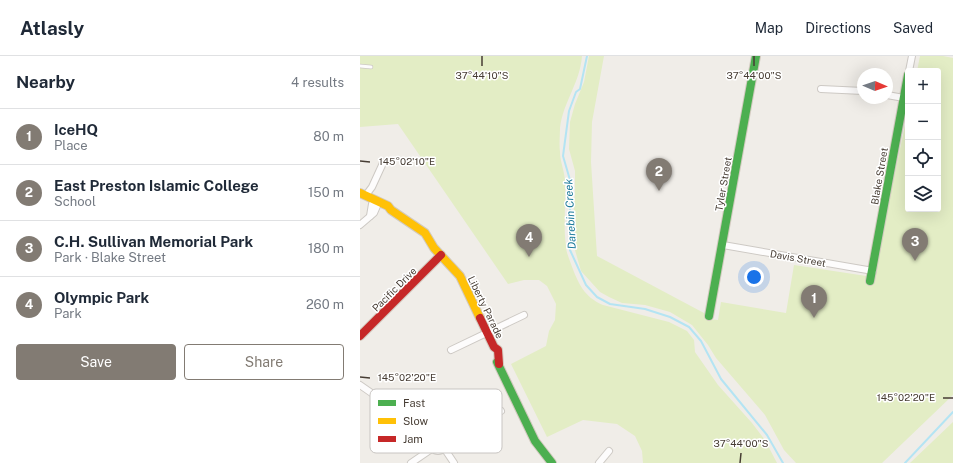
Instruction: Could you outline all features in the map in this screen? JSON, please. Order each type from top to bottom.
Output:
[{"type":"street","name":"Tyler Street","points":[[709,316],[756,56]]},
{"type":"street","points":[[910,68],[912,56]]},
{"type":"street","points":[[821,89],[857,91]]},
{"type":"street","name":"Blake Street","points":[[870,281],[905,92]]},
{"type":"street","points":[[893,96],[904,98]]},
{"type":"street","points":[[360,226],[374,213],[368,200],[383,163]]},
{"type":"street","name":"Liberty Parade","points":[[368,200],[390,207],[391,210],[422,231],[462,280],[494,347],[498,350],[500,356],[499,364],[534,436],[545,446],[546,454],[552,463]]},
{"type":"street","name":"Davis Street","points":[[723,245],[873,271]]},
{"type":"street","name":"Pacific Drive","points":[[360,336],[441,256]]},
{"type":"street","points":[[451,350],[524,315]]},
{"type":"street","points":[[360,385],[370,392]]},
{"type":"street","points":[[599,463],[609,451]]},
{"type":"street","points":[[411,463],[426,453]]},
{"type":"street","points":[[447,453],[454,463]]},
{"type":"lane","points":[[360,66],[372,67]]},
{"type":"green space","points":[[360,56],[582,56],[581,66],[564,110],[560,128],[560,156],[565,178],[566,248],[576,277],[586,294],[596,302],[669,322],[687,331],[694,340],[695,352],[718,385],[765,440],[777,463],[643,463],[642,451],[635,436],[617,424],[583,420],[547,437],[511,364],[546,346],[549,331],[555,320],[556,304],[547,286],[539,280],[524,280],[508,284],[398,124],[360,127]]},
{"type":"green space","points":[[589,56],[604,56],[592,122],[591,162],[597,256],[704,313],[709,319],[718,320],[721,302],[786,313],[794,265],[873,277],[905,125],[905,212],[941,212],[941,68],[918,68],[920,56],[943,56],[953,58],[953,395],[882,463],[796,463],[784,450],[765,415],[716,358],[692,325],[670,312],[645,305],[622,303],[609,297],[600,292],[581,271],[575,250],[573,222],[575,171],[569,149],[570,122],[575,104],[584,82]]},
{"type":"green space","points":[[953,422],[953,463],[910,463]]},
{"type":"waterway","name":"Darebin Creek","points":[[587,56],[580,89],[576,92],[569,111],[563,156],[570,180],[570,250],[586,285],[597,297],[610,304],[645,309],[670,317],[689,327],[701,341],[721,379],[767,435],[783,463]]},
{"type":"waterway","name":"Darebin Creek","points":[[905,463],[953,412]]},
{"type":"traffic: fast","points":[[709,316],[756,56]]},
{"type":"traffic: fast","points":[[870,281],[905,91]]},
{"type":"traffic: fast","points":[[497,362],[535,441],[552,463]]},
{"type":"traffic: slow","points":[[360,193],[388,206],[391,210],[425,233],[434,248],[460,276],[480,318]]},
{"type":"traffic: jam","points":[[360,336],[441,255]]},
{"type":"traffic: jam","points":[[480,318],[494,347],[498,350],[499,364]]},
{"type":"place","name":"East Preston Islamic College","points":[[659,191]]},
{"type":"place","name":"Olympic Park","points":[[529,257]]},
{"type":"place","name":"C.H. Sullivan Memorial Park","points":[[915,261]]},
{"type":"place","name":"IceHQ","points":[[814,318]]}]
